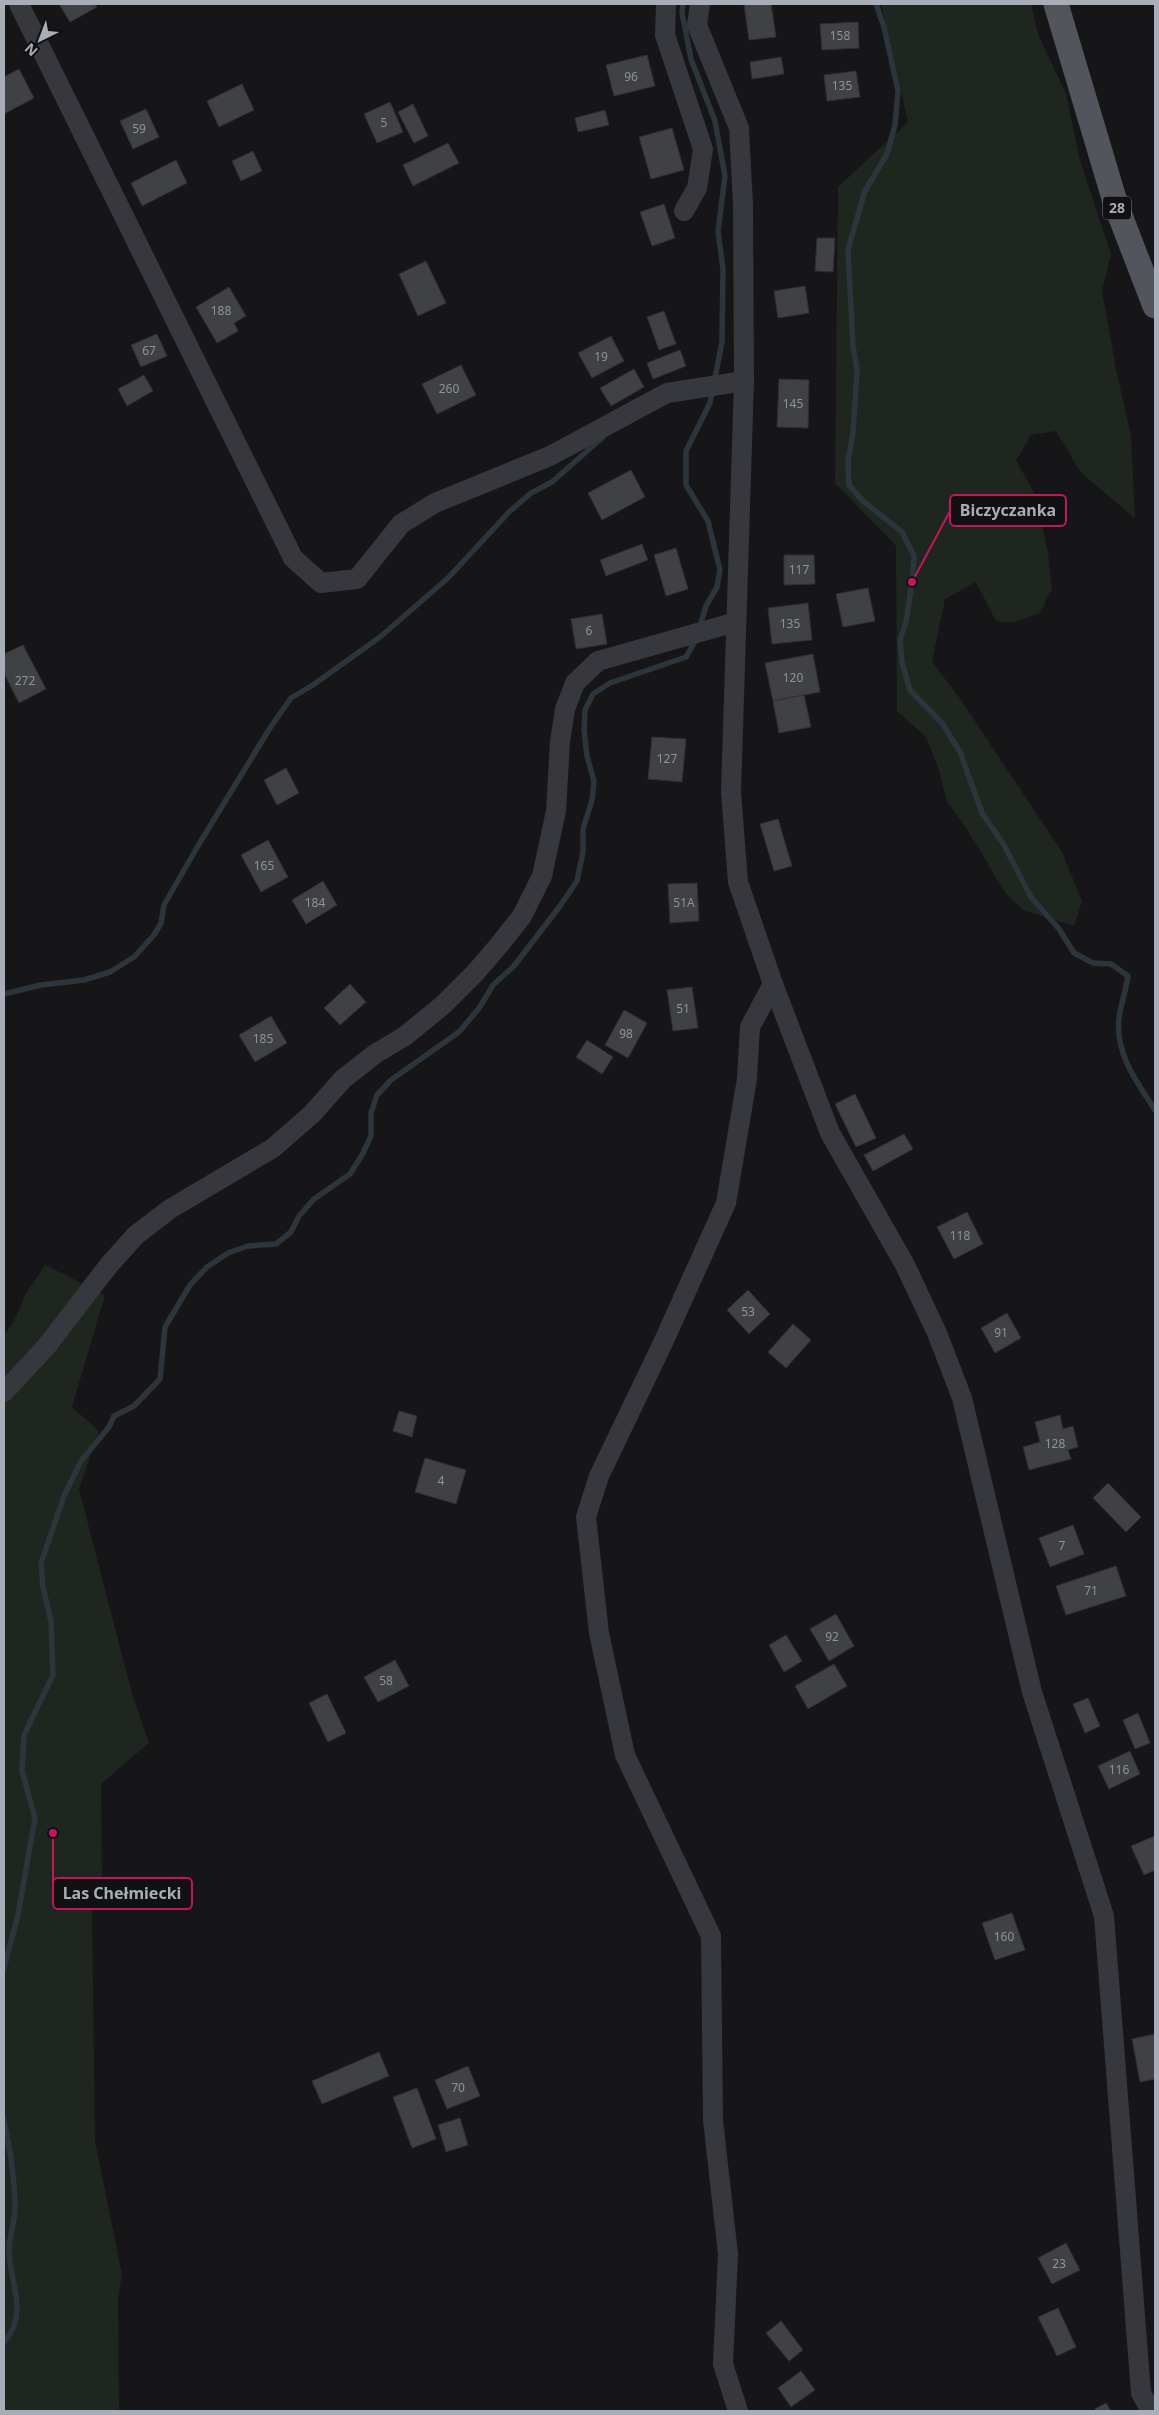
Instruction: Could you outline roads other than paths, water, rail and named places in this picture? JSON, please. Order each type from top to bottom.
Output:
[{"type":"main road","name":"28","points":[[1056,4],[1085,107],[1130,244],[1155,306]]},
{"type":"street","points":[[19,4],[293,558],[321,583],[357,579],[401,524],[435,503],[550,456],[667,393],[744,381]]},
{"type":"street","points":[[666,4],[665,35],[703,149],[697,188],[684,211]]},
{"type":"street","points":[[700,4],[697,25],[739,128],[743,205],[744,381],[730,792],[738,882],[773,984],[830,1133],[906,1265],[937,1332],[962,1398],[1032,1692],[1104,1916],[1141,2393],[1151,2411]]},
{"type":"street","points":[[665,35],[697,25]]},
{"type":"street","points":[[4,1392],[46,1347],[109,1265],[136,1235],[170,1209],[274,1148],[312,1114],[343,1079],[375,1054],[405,1036],[475,974],[522,916],[542,876],[556,811],[560,742],[565,709],[575,683],[598,661],[736,622]]},
{"type":"street","points":[[738,2411],[723,2364],[728,2254],[713,2120],[711,1936],[625,1755],[599,1633],[586,1517],[600,1476],[726,1203],[747,1079],[750,1027],[773,984]]},
{"type":"waterway","points":[[683,4],[682,13],[691,59],[715,121],[725,176],[718,231],[723,269],[722,342],[710,403],[686,451],[686,485],[708,521],[720,570],[717,587],[706,606],[699,629]]},
{"type":"waterway","points":[[876,4],[884,27],[898,91],[895,125],[887,154],[865,191],[848,249],[853,346],[857,370],[853,433],[848,461],[849,485],[863,501],[902,532],[914,556],[906,622],[900,640],[902,662],[910,690],[942,723],[960,752],[982,813],[1004,845],[1031,897],[1059,929],[1074,953],[1093,963],[1111,964],[1128,976],[1119,1018],[1120,1044],[1129,1067],[1155,1110]]},
{"type":"waterway","points":[[4,994],[41,985],[84,980],[110,972],[134,957],[154,935],[161,923],[164,905],[199,844],[270,728],[291,698],[313,685],[380,637],[448,578],[509,512],[531,493],[552,482],[603,437]]},
{"type":"waterway","points":[[4,1968],[18,1915],[35,1818],[22,1771],[24,1735],[53,1675],[51,1621],[43,1587],[41,1563],[64,1496],[81,1461],[109,1427],[114,1416],[134,1406],[160,1379],[165,1327],[190,1285],[207,1267],[228,1253],[248,1246],[276,1244],[291,1232],[299,1216],[314,1199],[350,1174],[371,1136],[371,1113],[377,1095],[391,1080],[459,1032],[480,1007],[493,985],[514,966],[560,906],[577,881],[583,852],[583,829],[592,800],[594,781],[587,756],[584,730],[585,710],[593,694],[610,683],[686,657],[697,638]]},
{"type":"waterway","points":[[4,2120],[15,2197],[15,2213],[9,2250],[17,2309],[12,2331],[4,2342]]},
{"type":"place","name":"Biczyczanka","points":[[912,582]]},
{"type":"place","name":"Las Chełmiecki","points":[[53,1833]]}]
